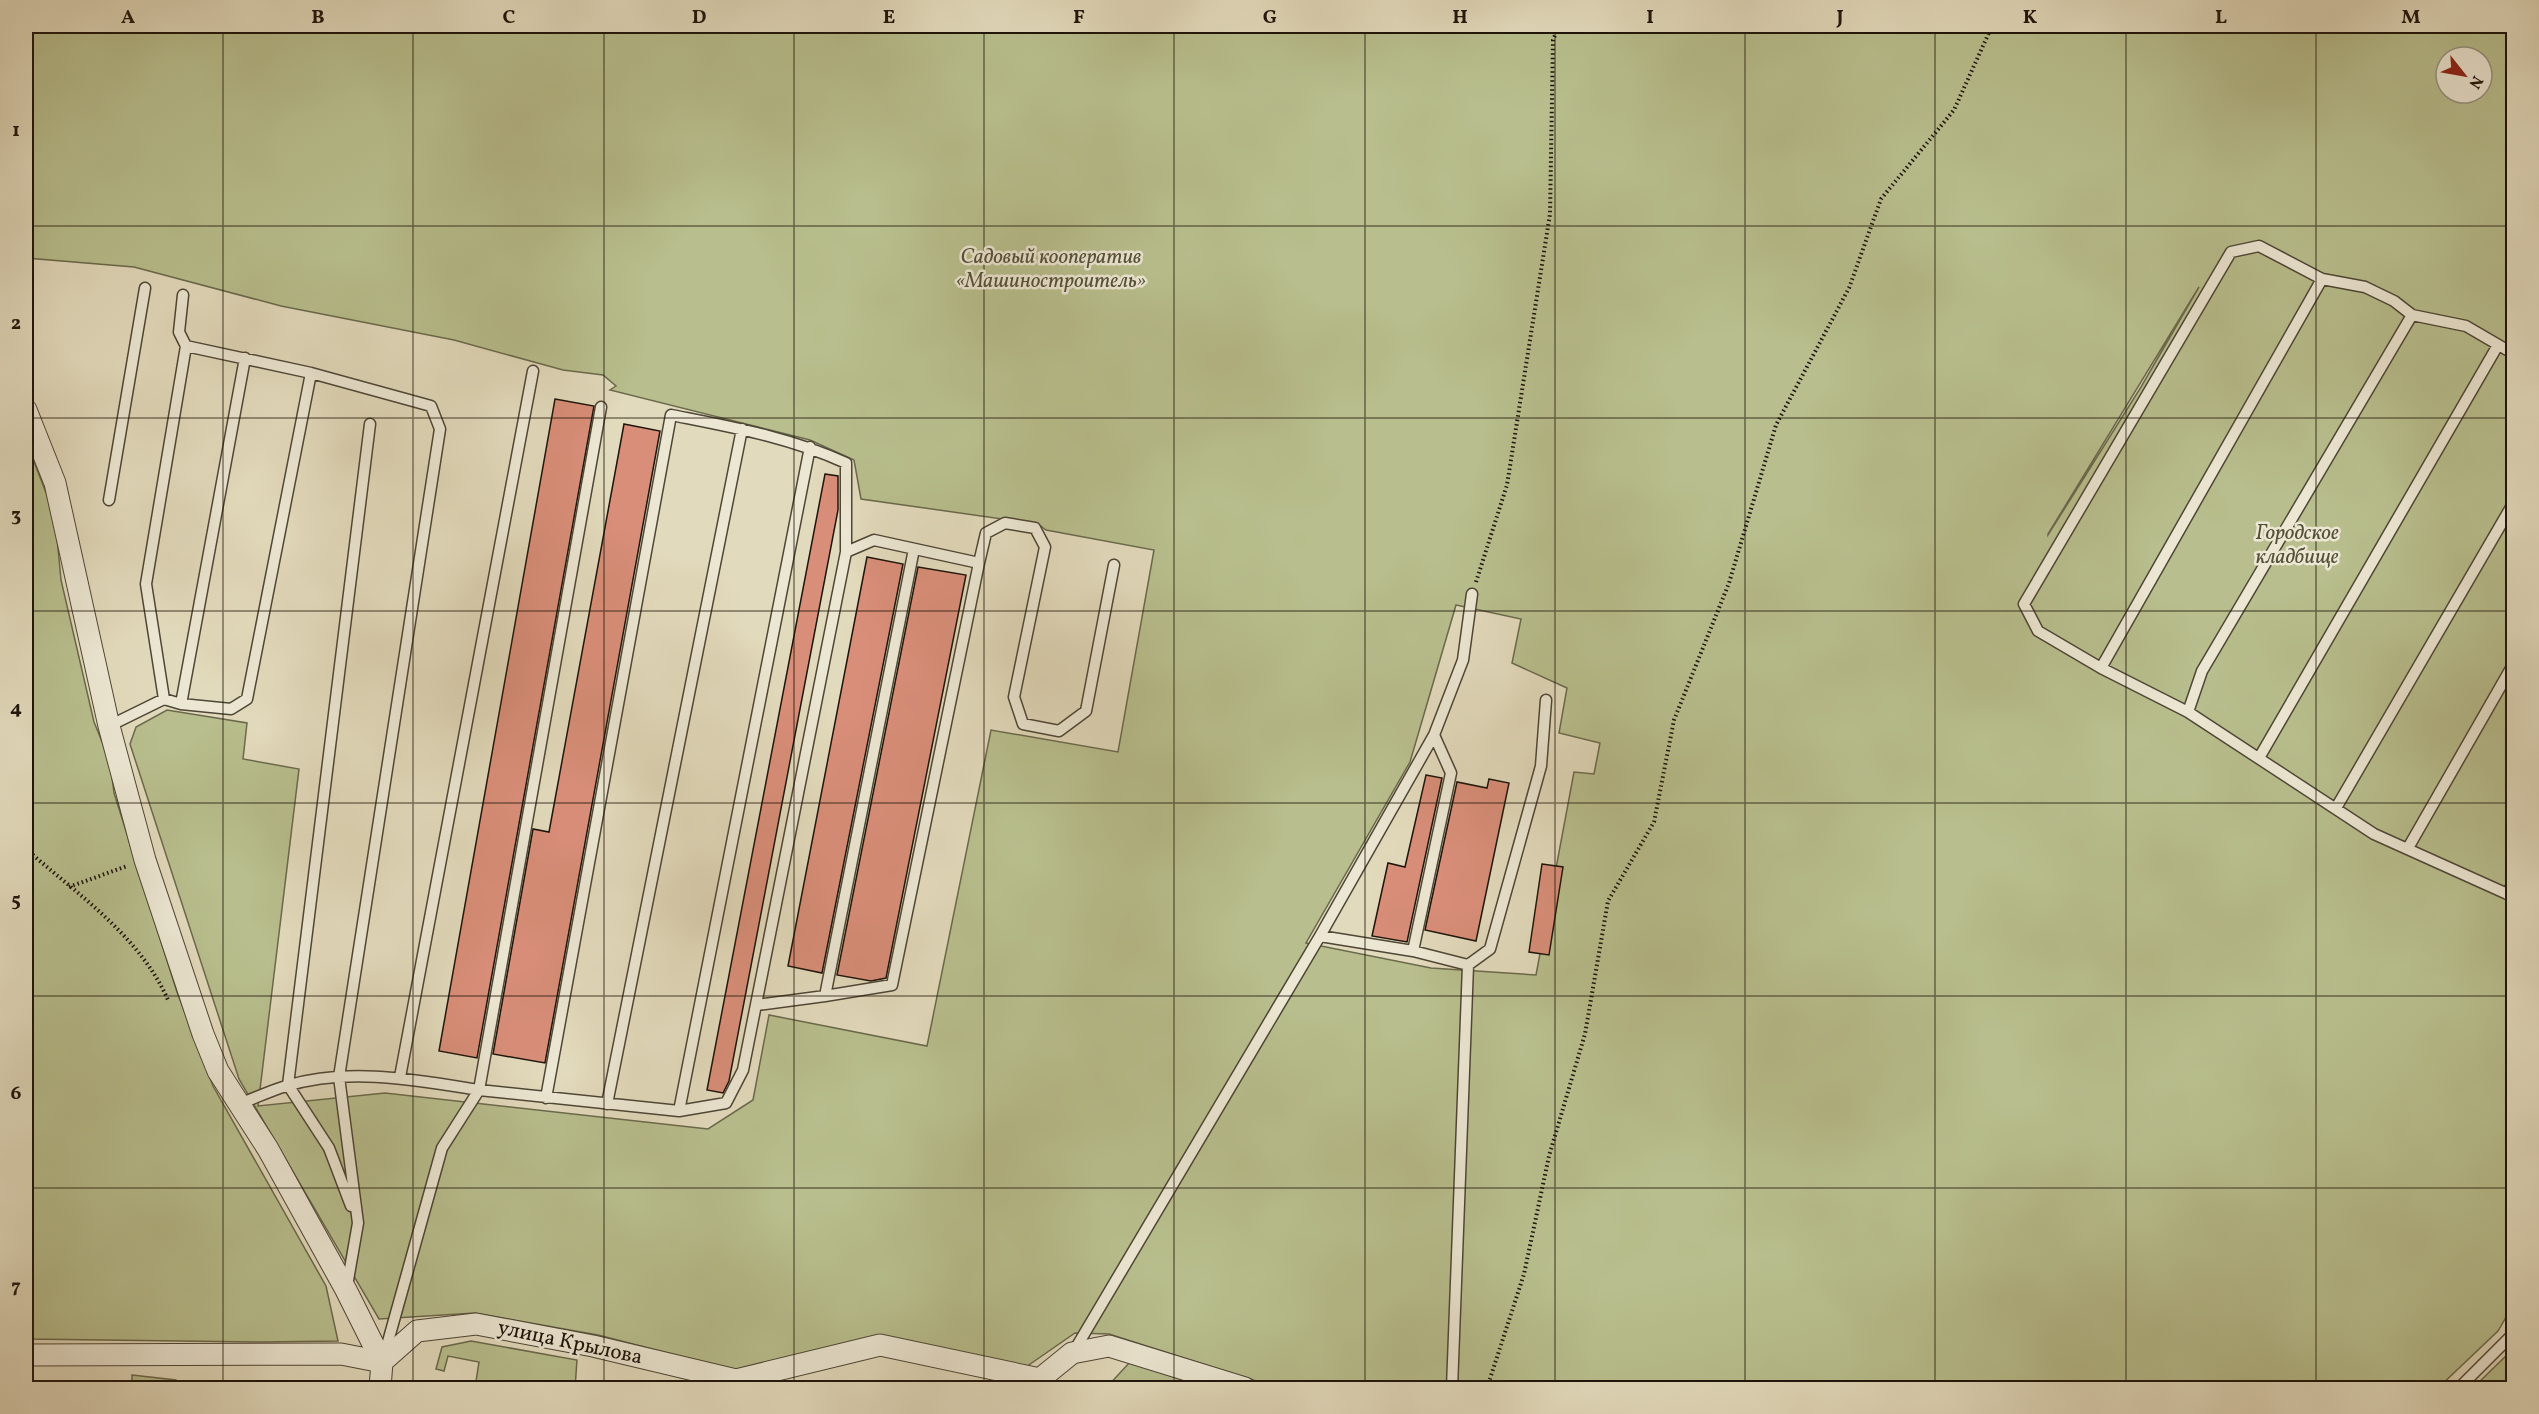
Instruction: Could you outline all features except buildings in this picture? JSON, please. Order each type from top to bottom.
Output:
[{"type":"street","points":[[26,410],[55,483],[109,726],[145,860],[202,1034],[218,1071],[268,1149],[346,1290],[382,1362],[380,1389]]},
{"type":"street","name":"улица Крылова","points":[[382,1362],[417,1331],[476,1324],[593,1346],[736,1380],[880,1345],[1038,1384],[1072,1353],[1109,1346],[1245,1389]]},
{"type":"street","points":[[26,1354],[340,1354],[382,1362]]},
{"type":"lane","points":[[2514,354],[2466,326],[2412,315],[2394,301],[2365,287],[2322,279],[2259,246],[2231,252],[2024,604],[2038,631],[2101,668],[2188,712],[2374,834],[2510,895],[2514,881]]},
{"type":"lane","points":[[2101,668],[2322,279]]},
{"type":"lane","points":[[109,500],[145,288]]},
{"type":"lane","points":[[164,699],[146,584],[186,346],[179,332],[183,295]]},
{"type":"lane","points":[[2188,712],[2202,671],[2412,315]]},
{"type":"lane","points":[[2259,758],[2498,345]]},
{"type":"lane","points":[[186,346],[311,373],[430,406],[440,429],[339,1077],[358,1223],[346,1290]]},
{"type":"lane","points":[[181,704],[245,358]]},
{"type":"lane","points":[[400,1077],[533,371]]},
{"type":"lane","points":[[109,726],[164,699],[181,704],[231,709],[246,699],[311,373]]},
{"type":"lane","points":[[382,1362],[442,1148],[479,1090],[601,407]]},
{"type":"lane","points":[[239,1104],[288,1085],[339,1077],[400,1077],[479,1090],[546,1098],[679,1111],[726,1103],[744,1070],[846,552],[846,463],[810,447],[742,429],[671,415],[546,1098]]},
{"type":"lane","points":[[358,1223],[329,1148],[288,1085],[370,424]]},
{"type":"lane","points":[[607,1104],[742,429]]},
{"type":"lane","points":[[679,1111],[810,447]]},
{"type":"lane","points":[[2336,808],[2514,502]]},
{"type":"lane","points":[[757,1005],[892,985],[986,533],[1005,523],[1035,528],[1045,547],[1014,697],[1023,724],[1059,731],[1086,711],[1114,565]]},
{"type":"lane","points":[[846,552],[874,540],[979,563]]},
{"type":"lane","points":[[825,996],[914,549]]},
{"type":"lane","points":[[1072,1353],[1320,936],[1434,735],[1462,660],[1472,594]]},
{"type":"lane","points":[[2408,848],[2514,663]]},
{"type":"lane","points":[[1468,965],[1490,949],[1540,766],[1546,700]]},
{"type":"lane","points":[[1413,951],[1451,773],[1434,735]]},
{"type":"lane","points":[[1320,936],[1413,951],[1468,965]]},
{"type":"lane","points":[[1452,1389],[1468,965]]},
{"type":"lane","points":[[2459,1389],[2513,1334]]},
{"type":"path","points":[[1472,594],[1507,485],[1550,214],[1553,40],[1559,26]]},
{"type":"path","points":[[1487,1389],[1524,1274],[1549,1156],[1585,1034],[1608,901],[1654,822],[1674,720],[1729,583],[1776,425],[1849,288],[1881,199],[1954,110],[1992,26]]},
{"type":"path","points":[[26,849],[130,940],[161,984],[171,1006]]},
{"type":"path","points":[[69,887],[145,860]]},
{"type":"green space","points":[[26,26],[2513,26],[2513,1305],[2498,1331],[2438,1388],[1291,1388],[1275,1387],[1109,1334],[1075,1333],[1023,1369],[878,1337],[734,1370],[598,1335],[475,1313],[379,1319],[239,1079],[130,744],[136,727],[167,710],[247,723],[243,759],[299,769],[258,1106],[385,1093],[708,1129],[753,1100],[769,1015],[927,1046],[991,730],[1118,752],[1154,550],[1046,530],[1038,524],[861,499],[854,460],[810,440],[610,390],[616,386],[603,375],[563,370],[454,340],[281,306],[134,267],[26,258]],"holes":[[[2199,287],[2141,387],[2048,535],[2048,534]],[[1456,605],[1521,619],[1512,663],[1567,688],[1559,733],[1600,743],[1594,774],[1574,772],[1536,975],[1431,968],[1306,943],[1410,762]]]},
{"type":"green space","points":[[26,441],[55,516],[61,580],[94,722],[110,761],[114,793],[177,992],[213,1086],[326,1286],[338,1341],[26,1339]]},
{"type":"green space","points":[[471,1341],[577,1360],[575,1388],[475,1388],[479,1362],[448,1356],[444,1371],[436,1369],[442,1347]]},
{"type":"green space","points":[[2513,1349],[2513,1388],[2473,1388]]},
{"type":"green space","points":[[1130,1362],[1208,1388],[1106,1388]]},
{"type":"green space","points":[[132,1375],[176,1380],[176,1388],[132,1388]]},
{"type":"green space","points":[[246,1382],[282,1383],[282,1388],[246,1388]]},
{"type":"park label","name":"Садовый кооператив «Машиностроитель»","points":[[1051,269]]},
{"type":"park label","name":"Городское кладбище","points":[[2297,545]]}]
